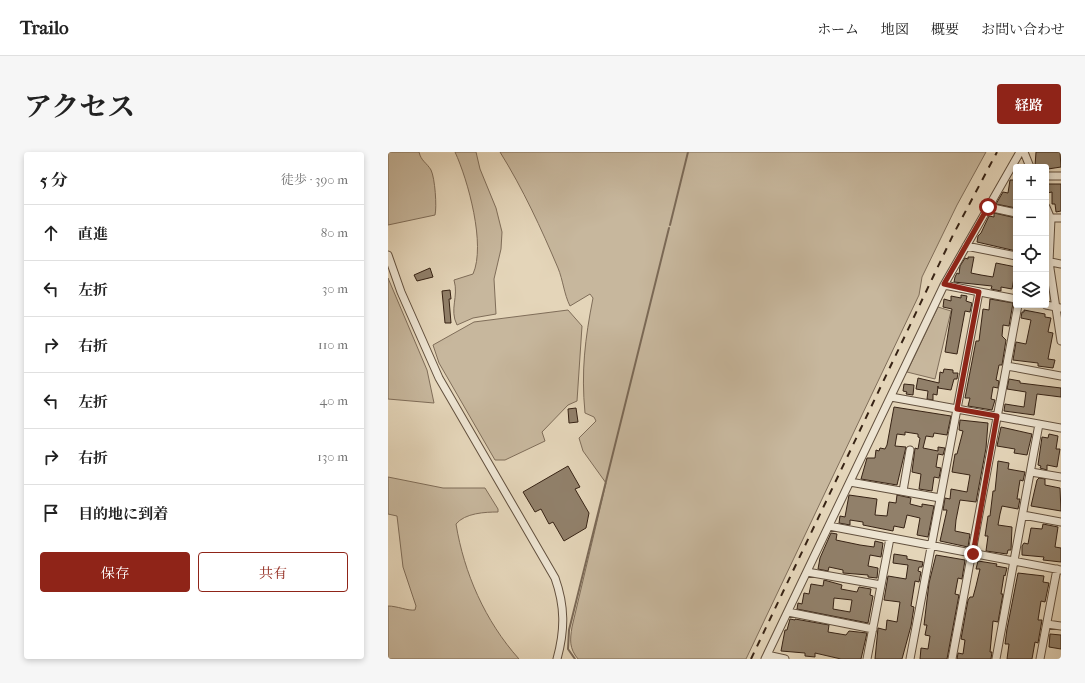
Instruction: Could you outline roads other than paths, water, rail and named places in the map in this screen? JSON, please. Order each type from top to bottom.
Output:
[{"type":"street","points":[[785,659],[766,657],[944,284],[1020,152]]},
{"type":"street","points":[[1024,152],[1029,164]]},
{"type":"street","points":[[1049,176],[1061,176]]},
{"type":"street","points":[[988,207],[1013,212]]},
{"type":"street","points":[[1049,218],[1061,218]]},
{"type":"street","points":[[966,246],[1013,255]]},
{"type":"street","points":[[388,255],[401,292],[439,378],[555,578],[564,614],[563,637],[557,659]]},
{"type":"street","points":[[1049,261],[1061,264]]},
{"type":"street","points":[[1049,269],[1058,307],[1061,341]]},
{"type":"street","points":[[944,284],[1013,298]]},
{"type":"street","points":[[910,659],[979,292]]},
{"type":"street","points":[[952,659],[973,554],[1017,308]]},
{"type":"street","points":[[1007,366],[1061,376]]},
{"type":"street","points":[[891,397],[1061,428]]},
{"type":"street","points":[[996,659],[1039,424]]},
{"type":"street","points":[[902,491],[910,450]]},
{"type":"street","points":[[1030,472],[1061,477]]},
{"type":"street","points":[[850,482],[940,498]]},
{"type":"street","points":[[1023,515],[1061,522]]},
{"type":"street","points":[[829,526],[1059,569],[1040,659]]},
{"type":"street","points":[[867,659],[890,538]]},
{"type":"street","points":[[806,572],[881,585]]},
{"type":"street","points":[[788,612],[872,629]]},
{"type":"street","points":[[1047,624],[1061,626]]},
{"type":"waterway","points":[[670,225],[688,152]]},
{"type":"waterway","points":[[575,659],[568,649],[569,630],[669,228]]},
{"type":"railway","points":[[751,659],[953,235],[997,152]]}]
